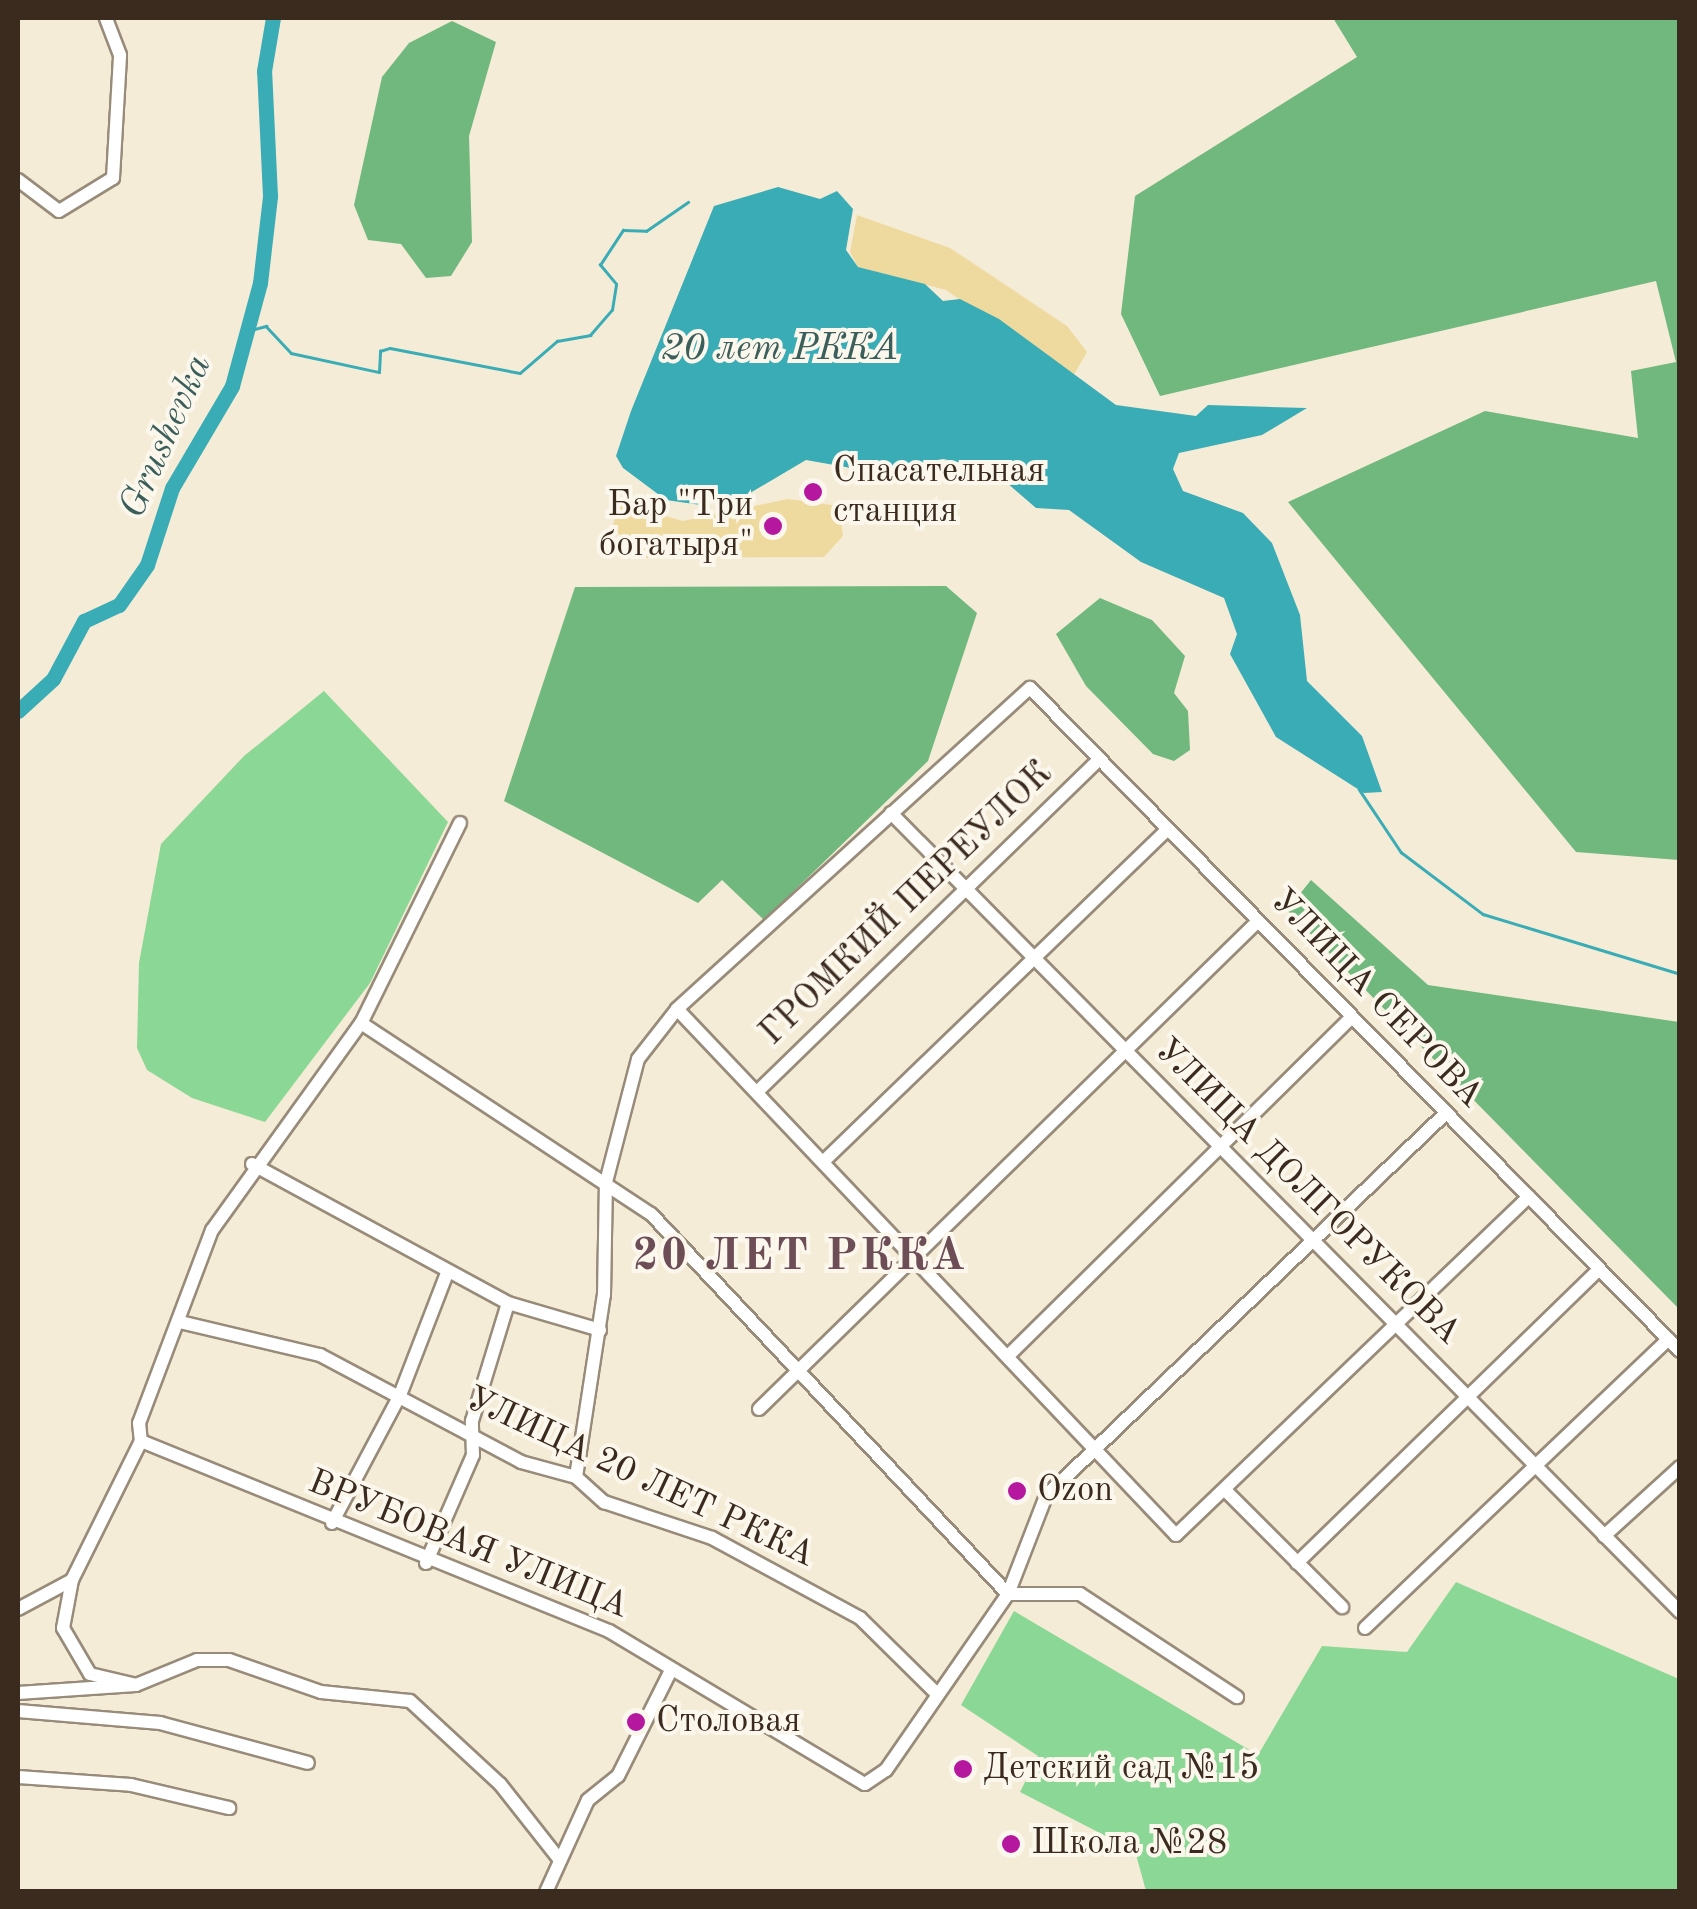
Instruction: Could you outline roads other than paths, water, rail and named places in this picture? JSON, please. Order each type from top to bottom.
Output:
[{"type":"street","points":[[18,180],[59,212],[114,178],[120,54],[106,18]]},
{"type":"street","name":"УЛИЦА СЕРОВА","points":[[892,813],[1030,688],[1680,1351]]},
{"type":"street","name":"ГРОМКИЙ ПЕРЕУЛОК","points":[[757,1092],[1099,759]]},
{"type":"street","points":[[576,1477],[600,1330],[606,1182],[638,1059],[677,1009],[892,813]]},
{"type":"street","name":"УЛИЦА ДОЛГОРУКОВА","points":[[892,813],[1678,1608]]},
{"type":"street","points":[[136,1686],[90,1674],[63,1628],[72,1580],[141,1441],[139,1423],[212,1230],[252,1164],[361,1022],[460,823]]},
{"type":"street","points":[[824,1161],[1168,829]]},
{"type":"street","points":[[759,1409],[1258,920]]},
{"type":"street","points":[[677,1009],[1176,1535],[1227,1492],[1394,1324],[1528,1197]]},
{"type":"street","points":[[1008,1356],[1352,1016]]},
{"type":"street","points":[[361,1022],[651,1214],[794,1374],[1008,1594],[1080,1594],[1237,1698]]},
{"type":"street","points":[[936,1693],[1008,1594],[1032,1514],[1446,1113]]},
{"type":"street","points":[[252,1164],[508,1303],[600,1330]]},
{"type":"street","points":[[1297,1563],[1599,1269]]},
{"type":"street","points":[[332,1523],[400,1395],[447,1273]]},
{"type":"street","points":[[426,1563],[473,1437],[508,1303]]},
{"type":"street","name":"УЛИЦА 20 ЛЕТ РККА","points":[[180,1322],[320,1354],[473,1437],[576,1477],[604,1502],[712,1538],[860,1618],[936,1693]]},
{"type":"street","points":[[1364,1628],[1668,1340]]},
{"type":"street","name":"ВРУБОВАЯ УЛИЦА","points":[[141,1441],[426,1563],[610,1631],[865,1784],[886,1770],[936,1693]]},
{"type":"street","points":[[1604,1536],[1680,1466]]},
{"type":"street","points":[[1227,1492],[1342,1607]]},
{"type":"street","points":[[18,1609],[72,1580]]},
{"type":"street","points":[[18,1693],[136,1686],[197,1660],[228,1660],[321,1692],[410,1701],[500,1784],[558,1859]]},
{"type":"street","points":[[546,1892],[588,1800],[618,1776],[671,1670]]},
{"type":"street","points":[[18,1711],[160,1723],[308,1764]]},
{"type":"street","points":[[18,1778],[130,1785],[230,1808]]},
{"type":"water","name":"20 лет РККА","points":[[778,187],[820,199],[837,191],[853,209],[846,250],[858,267],[925,284],[943,301],[960,299],[999,319],[1116,405],[1196,416],[1208,405],[1307,408],[1262,435],[1179,453],[1173,469],[1183,491],[1243,513],[1272,543],[1300,615],[1307,681],[1362,736],[1382,792],[1364,793],[1276,737],[1230,654],[1237,634],[1224,598],[1141,562],[1069,510],[1036,508],[991,469],[943,459],[885,470],[864,485],[851,468],[806,460],[745,496],[701,505],[666,500],[623,468],[616,456],[631,411],[714,206]]},
{"type":"waterway","name":"Grushevka","points":[[18,711],[53,679],[84,621],[119,605],[147,565],[172,488],[232,386],[260,283],[270,196],[264,71],[273,18]]},
{"type":"waterway","points":[[247,331],[266,326],[291,353],[379,372],[380,351],[390,348],[520,373],[557,341],[590,335],[612,310],[616,284],[600,265],[623,230],[646,231],[688,202]]},
{"type":"waterway","points":[[1359,789],[1401,852],[1483,914],[1680,974]]},
{"type":"place","name":"Спасательная станция","points":[[813,492]]},
{"type":"place","name":"Бар \"Три богатыря\"","points":[[773,526]]},
{"type":"place","name":"Ozon","points":[[1017,1491]]},
{"type":"place","name":"Столовая","points":[[636,1722]]},
{"type":"place","name":"Детский сад №15","points":[[963,1769]]},
{"type":"place","name":"Школа №28","points":[[1011,1844]]},
{"type":"district","name":"20 ЛЕТ РККА","points":[[800,1258]]}]
